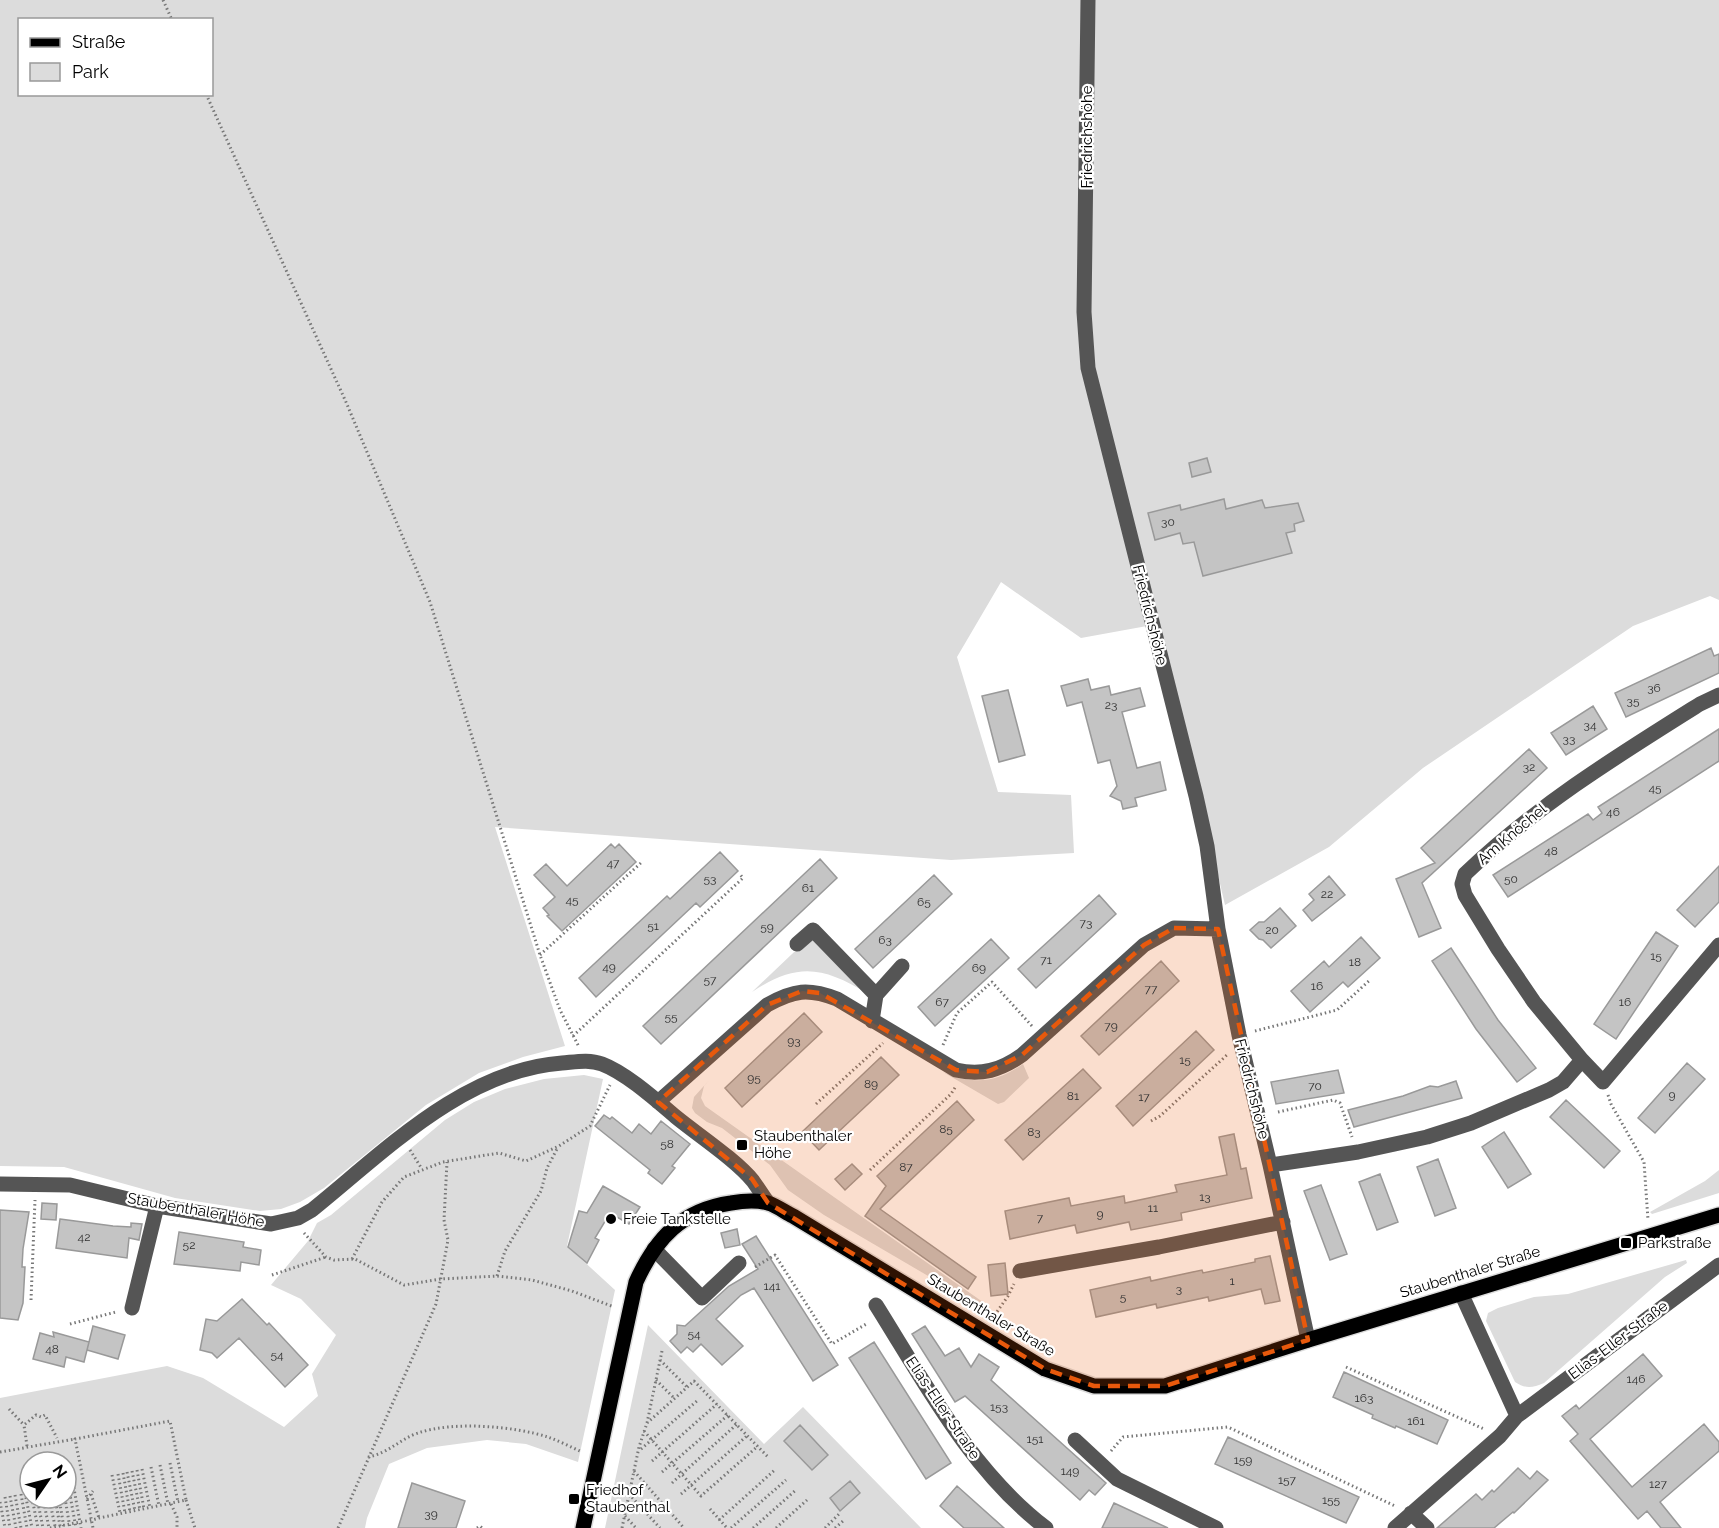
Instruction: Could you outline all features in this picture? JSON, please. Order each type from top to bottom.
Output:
[{"type":"main road","name":"Staubenthaler Straße","points":[[583,1528],[636,1282],[654,1249],[667,1232],[689,1216],[712,1206],[742,1201],[768,1203],[1045,1369],[1094,1386],[1165,1386],[1719,1215]]},
{"type":"street","name":"Friedrichshöhe","points":[[1088,0],[1084,312],[1088,368],[1196,796],[1207,846],[1218,929],[1239,1038],[1270,1165],[1308,1340]]},
{"type":"street","name":"Am Knöchel","points":[[1603,1082],[1534,1002],[1465,896],[1462,884],[1465,874],[1522,823],[1571,786],[1700,704],[1719,695]]},
{"type":"street","points":[[658,1102],[767,1005],[783,996],[802,991],[820,993],[837,999],[956,1070],[987,1072],[1004,1067],[1022,1054],[1144,945],[1174,928],[1218,929]]},
{"type":"street","points":[[797,944],[813,930],[876,995]]},
{"type":"street","points":[[1603,1082],[1719,945]]},
{"type":"street","points":[[872,1021],[876,995],[902,966]]},
{"type":"street","points":[[1270,1165],[1358,1152],[1427,1137],[1498,1112],[1563,1082],[1582,1060]]},
{"type":"street","name":"Staubenthaler Höhe","points":[[0,1184],[70,1185],[158,1206],[271,1224],[298,1218],[312,1210],[446,1104],[489,1082],[542,1064],[587,1061],[602,1064],[617,1072],[658,1102],[752,1179],[768,1203]]},
{"type":"street","points":[[132,1308],[158,1206]]},
{"type":"street","points":[[1020,1271],[1159,1247],[1283,1222]]},
{"type":"street","points":[[654,1249],[702,1298],[739,1263]]},
{"type":"street","name":"Elias-Eller-Straße","points":[[1395,1528],[1500,1436],[1517,1416],[1719,1265]]},
{"type":"street","points":[[1461,1293],[1517,1416]]},
{"type":"street","name":"Elias-Eller-Straße","points":[[879,1309],[945,1416],[1008,1494],[1046,1528]]},
{"type":"street","points":[[1075,1440],[1117,1479],[1216,1528]]},
{"type":"street","points":[[1411,1513],[1427,1528]]},
{"type":"path","points":[[163,0],[171,18]]},
{"type":"path","points":[[207,96],[346,402],[430,602],[540,955],[560,1011],[587,1061]]},
{"type":"path","points":[[540,955],[643,861]]},
{"type":"path","points":[[573,1036],[743,878],[739,873]]},
{"type":"path","points":[[1151,1121],[1160,1116],[1239,1038],[1337,1010],[1370,980]]},
{"type":"path","points":[[937,1060],[957,1013],[993,982],[1042,1036]]},
{"type":"path","points":[[816,1104],[876,1049]]},
{"type":"path","points":[[352,1259],[382,1202],[404,1177],[447,1162],[499,1153],[526,1161],[559,1146],[590,1126],[617,1072]]},
{"type":"path","points":[[870,1170],[951,1094],[965,1072]]},
{"type":"path","points":[[1603,1082],[1611,1104],[1644,1162],[1649,1236]]},
{"type":"path","points":[[1278,1112],[1333,1100],[1340,1103],[1358,1152]]},
{"type":"path","points":[[402,1137],[422,1169]]},
{"type":"path","points":[[497,1276],[506,1251],[541,1191],[547,1168],[559,1146]]},
{"type":"path","points":[[338,1528],[436,1304],[448,1240],[444,1220],[447,1162]]},
{"type":"path","points":[[31,1300],[36,1184]]},
{"type":"path","points":[[298,1218],[303,1233],[326,1257],[334,1260],[352,1259],[404,1285],[441,1279],[497,1276],[532,1280],[629,1313]]},
{"type":"path","points":[[739,1263],[753,1269],[775,1255],[832,1344],[879,1309]]},
{"type":"path","points":[[272,1275],[326,1257]]},
{"type":"path","points":[[982,1332],[1008,1296],[1020,1271]]},
{"type":"path","points":[[70,1324],[132,1308]]},
{"type":"path","points":[[622,1528],[662,1352]]},
{"type":"path","points":[[660,1360],[687,1387]]},
{"type":"path","points":[[1347,1366],[1500,1436]]},
{"type":"path","points":[[656,1380],[675,1398]]},
{"type":"path","points":[[647,1423],[694,1381],[768,1457]]},
{"type":"path","points":[[641,1449],[698,1400]]},
{"type":"path","points":[[652,1461],[717,1404]]},
{"type":"path","points":[[9,1409],[24,1425],[27,1446]]},
{"type":"path","points":[[24,1425],[36,1415],[41,1417],[45,1415],[57,1438]]},
{"type":"path","points":[[662,1472],[728,1415]]},
{"type":"path","points":[[0,1452],[170,1421],[186,1500],[195,1528]]},
{"type":"path","points":[[672,1484],[737,1424]]},
{"type":"path","points":[[368,1457],[389,1450],[416,1434],[435,1429],[478,1426],[503,1427],[547,1437],[597,1459]]},
{"type":"path","points":[[1100,1463],[1123,1437],[1228,1427],[1411,1513]]},
{"type":"path","points":[[644,1431],[701,1497],[758,1446]]},
{"type":"path","points":[[681,1494],[748,1435]]},
{"type":"path","points":[[75,1439],[93,1528]]},
{"type":"path","points":[[170,1463],[178,1502]]},
{"type":"path","points":[[160,1465],[169,1504],[177,1517],[177,1528]]},
{"type":"path","points":[[151,1467],[159,1506]]},
{"type":"path","points":[[719,1520],[776,1469]]},
{"type":"path","points":[[140,1510],[137,1470],[150,1508]]},
{"type":"path","points":[[634,1471],[684,1528]]},
{"type":"path","points":[[123,1473],[140,1510]]},
{"type":"path","points":[[123,1473],[130,1512]]},
{"type":"path","points":[[123,1473],[125,1513]]},
{"type":"path","points":[[112,1475],[120,1513]]},
{"type":"path","points":[[710,1509],[729,1528],[786,1479]]},
{"type":"path","points":[[753,1528],[796,1490]]},
{"type":"path","points":[[27,1528],[23,1493],[32,1528]]},
{"type":"path","points":[[87,1499],[92,1493],[99,1518]]},
{"type":"path","points":[[629,1494],[660,1528]]},
{"type":"path","points":[[16,1528],[13,1495],[21,1528]]},
{"type":"path","points":[[5,1497],[10,1528]]},
{"type":"path","points":[[46,1510],[50,1528],[55,1528],[75,1526],[99,1518],[186,1500]]},
{"type":"path","points":[[776,1528],[807,1500]]},
{"type":"path","points":[[0,1502],[5,1528]]},
{"type":"path","points":[[78,1502],[81,1528]]},
{"type":"path","points":[[34,1510],[38,1528]]},
{"type":"path","points":[[39,1510],[43,1528]]},
{"type":"path","points":[[51,1510],[55,1528]]},
{"type":"path","points":[[60,1510],[63,1526]]},
{"type":"path","points":[[67,1510],[70,1526]]},
{"type":"path","points":[[72,1510],[75,1526]]},
{"type":"path","points":[[825,1528],[839,1514]]},
{"type":"path","points":[[625,1516],[636,1528]]},
{"type":"path","points":[[835,1528],[844,1520]]},
{"type":"path","points":[[82,1522],[86,1528]]},
{"type":"path","points":[[477,1528],[480,1526],[482,1528]]},
{"type":"highlighted area","points":[[1174,928],[1218,929],[1308,1340],[1165,1386],[1094,1386],[1045,1369],[768,1203],[752,1179],[658,1102],[767,1005],[802,991],[820,993],[956,1070],[987,1072],[1022,1055],[1144,945]]},
{"type":"green space","points":[[0,0],[1719,0],[1719,600],[1710,596],[1633,626],[1423,768],[1329,847],[1225,905],[1211,845],[1147,626],[1081,638],[1001,582],[957,657],[998,792],[1071,795],[1074,853],[951,860],[495,827],[565,1046],[523,1057],[479,1073],[426,1105],[324,1188],[300,1202],[281,1209],[260,1211],[175,1198],[64,1167],[0,1166]]},
{"type":"green space","points":[[812,935],[868,994],[837,978],[810,971],[783,976],[752,992]]},
{"type":"green space","points":[[1023,1064],[1029,1078],[1004,1102],[998,1104],[943,1072],[965,1079],[984,1080],[1003,1075]]},
{"type":"green space","points":[[584,1075],[603,1079],[567,1246],[615,1290],[578,1462],[526,1444],[487,1440],[427,1448],[389,1464],[365,1528],[0,1528],[0,1398],[167,1366],[203,1378],[284,1427],[318,1396],[312,1374],[336,1335],[301,1299],[271,1285],[308,1241],[317,1223],[331,1215],[445,1120],[474,1102],[505,1089],[544,1079]]},
{"type":"green space","points":[[711,1078],[704,1086],[701,1098],[705,1106],[987,1305],[988,1311],[824,1215],[788,1190],[770,1165],[722,1128],[707,1122],[695,1113],[692,1108],[694,1097]]},
{"type":"green space","points":[[1719,1170],[1719,1193],[1652,1214],[1650,1212],[1705,1181]]},
{"type":"green space","points":[[1686,1260],[1687,1263],[1665,1277],[1544,1383],[1529,1387],[1515,1382],[1486,1321],[1488,1313],[1534,1297],[1568,1294]]},
{"type":"green space","points":[[648,1325],[764,1444],[803,1407],[921,1528],[605,1528]]},
{"type":"building","points":[[1207,458],[1211,472],[1192,477],[1189,463]]},
{"type":"building","points":[[1224,499],[1226,509],[1262,500],[1265,508],[1298,503],[1304,521],[1294,524],[1295,531],[1286,533],[1292,553],[1203,576],[1194,542],[1183,544],[1180,533],[1155,540],[1148,513],[1180,505],[1181,510]]},
{"type":"building","points":[[1711,648],[1714,656],[1719,654],[1719,673],[1626,717],[1615,693]]},
{"type":"building","points":[[1088,679],[1091,690],[1109,686],[1111,695],[1140,688],[1145,706],[1122,712],[1137,768],[1160,762],[1166,790],[1135,798],[1137,806],[1123,809],[1121,801],[1110,796],[1117,786],[1110,760],[1098,763],[1082,702],[1067,706],[1061,686]]},
{"type":"building","points":[[1008,690],[1025,755],[999,762],[982,696]]},
{"type":"building","points":[[1593,706],[1607,729],[1566,755],[1551,733]]},
{"type":"building","points":[[1719,729],[1719,761],[1508,897],[1493,875],[1588,814],[1593,820],[1602,813],[1598,807]]},
{"type":"building","points":[[1529,749],[1547,768],[1422,883],[1441,928],[1419,937],[1396,879],[1435,863],[1421,848]]},
{"type":"building","points":[[611,844],[615,848],[619,844],[636,862],[562,931],[547,916],[549,915],[543,908],[555,897],[534,875],[546,864],[567,886]]},
{"type":"building","points":[[720,852],[738,871],[700,907],[696,903],[596,997],[579,978],[667,896],[670,899]]},
{"type":"building","points":[[820,859],[837,878],[661,1044],[643,1026]]},
{"type":"building","points":[[1719,866],[1719,902],[1695,927],[1677,910]]},
{"type":"building","points":[[934,875],[952,894],[873,968],[855,949]]},
{"type":"building","points":[[1329,876],[1345,895],[1312,921],[1303,910],[1314,900],[1309,894]]},
{"type":"building","points":[[1099,895],[1116,914],[1036,988],[1018,969]]},
{"type":"building","points":[[1280,908],[1296,926],[1271,948],[1250,930],[1259,922],[1264,922]]},
{"type":"building","points":[[1656,932],[1678,946],[1616,1039],[1594,1024]]},
{"type":"building","points":[[1361,937],[1380,958],[1348,987],[1343,982],[1310,1012],[1291,991],[1324,961],[1329,967]]},
{"type":"building","points":[[991,939],[1009,958],[935,1026],[918,1007]]},
{"type":"building","points":[[1451,948],[1498,1020],[1536,1068],[1517,1082],[1476,1029],[1432,961]]},
{"type":"building","points":[[1161,961],[1179,981],[1099,1055],[1081,1036]]},
{"type":"building","points":[[804,1013],[822,1032],[742,1107],[725,1088]]},
{"type":"building","points":[[1196,1031],[1214,1050],[1133,1126],[1116,1106]]},
{"type":"building","points":[[881,1057],[899,1075],[819,1150],[802,1132]]},
{"type":"building","points":[[1687,1063],[1705,1079],[1655,1133],[1638,1118]]},
{"type":"building","points":[[1083,1069],[1101,1088],[1023,1160],[1005,1140]]},
{"type":"building","points":[[1338,1070],[1344,1093],[1276,1104],[1271,1082]]},
{"type":"building","points":[[1456,1081],[1462,1098],[1354,1127],[1348,1110],[1403,1096],[1430,1086],[1438,1087]]},
{"type":"building","points":[[1566,1100],[1620,1151],[1604,1168],[1550,1117]]},
{"type":"building","points":[[957,1101],[974,1120],[880,1209],[976,1277],[968,1289],[865,1216],[886,1186],[877,1176]]},
{"type":"building","points":[[604,1115],[610,1119],[612,1117],[632,1133],[639,1124],[651,1134],[661,1121],[690,1144],[672,1166],[675,1168],[662,1184],[648,1173],[650,1170],[595,1126]]},
{"type":"building","points":[[1504,1132],[1531,1174],[1508,1188],[1482,1147]]},
{"type":"building","points":[[1234,1134],[1241,1169],[1246,1168],[1252,1198],[1181,1213],[1182,1220],[1131,1230],[1129,1222],[1077,1233],[1075,1225],[1010,1239],[1005,1211],[1069,1198],[1071,1206],[1124,1196],[1125,1203],[1177,1192],[1175,1185],[1227,1175],[1219,1137]]},
{"type":"building","points":[[1438,1159],[1456,1208],[1435,1216],[1417,1167]]},
{"type":"building","points":[[852,1164],[862,1174],[845,1190],[835,1179]]},
{"type":"building","points":[[1380,1174],[1398,1222],[1377,1230],[1359,1182]]},
{"type":"building","points":[[1321,1185],[1347,1254],[1330,1260],[1304,1191]]},
{"type":"building","points":[[603,1186],[640,1207],[629,1224],[610,1213],[595,1238],[599,1240],[587,1263],[568,1247],[579,1211],[587,1213]]},
{"type":"building","points":[[42,1203],[57,1204],[56,1220],[41,1219]]},
{"type":"building","points":[[0,1210],[29,1212],[23,1249],[22,1267],[25,1267],[23,1303],[18,1320],[0,1318]]},
{"type":"building","points":[[60,1219],[113,1226],[131,1227],[131,1223],[142,1224],[139,1240],[129,1238],[127,1258],[56,1248]]},
{"type":"building","points":[[737,1229],[740,1245],[725,1248],[721,1233]]},
{"type":"building","points":[[179,1232],[244,1242],[243,1247],[261,1250],[259,1265],[241,1262],[240,1271],[174,1264]]},
{"type":"building","points":[[756,1236],[838,1365],[813,1381],[754,1288],[741,1295],[716,1319],[743,1346],[722,1365],[701,1344],[693,1352],[687,1347],[681,1353],[670,1341],[677,1334],[677,1325],[685,1326],[729,1286],[758,1269],[742,1244]]},
{"type":"building","points":[[1270,1256],[1280,1301],[1265,1304],[1261,1289],[1209,1301],[1208,1297],[1157,1308],[1156,1304],[1096,1317],[1090,1290],[1150,1277],[1151,1281],[1202,1270],[1203,1273],[1255,1262],[1255,1259]]},
{"type":"building","points":[[1005,1263],[1008,1294],[991,1296],[988,1265]]},
{"type":"building","points":[[242,1299],[267,1325],[269,1323],[308,1365],[285,1387],[239,1338],[217,1358],[212,1353],[200,1350],[206,1319],[217,1321]]},
{"type":"building","points":[[93,1326],[125,1335],[118,1359],[87,1350]]},
{"type":"building","points":[[925,1326],[945,1356],[959,1348],[971,1367],[979,1354],[999,1367],[991,1380],[1106,1483],[1095,1495],[1089,1490],[1080,1500],[965,1396],[955,1402],[912,1334]]},
{"type":"building","points":[[53,1332],[89,1342],[84,1362],[66,1357],[64,1367],[33,1359],[40,1333],[54,1337]]},
{"type":"building","points":[[874,1342],[951,1463],[926,1479],[849,1358]]},
{"type":"building","points":[[1643,1354],[1662,1376],[1590,1439],[1632,1487],[1704,1424],[1719,1442],[1719,1451],[1660,1502],[1681,1528],[1661,1528],[1647,1511],[1638,1519],[1570,1441],[1578,1434],[1562,1416],[1576,1405],[1579,1409]]},
{"type":"building","points":[[1344,1372],[1448,1420],[1437,1444],[1372,1418],[1373,1415],[1333,1397]]},
{"type":"building","points":[[800,1425],[828,1455],[812,1470],[784,1441]]},
{"type":"building","points":[[1228,1437],[1359,1497],[1346,1523],[1215,1464]]},
{"type":"building","points":[[1518,1468],[1530,1479],[1537,1471],[1548,1480],[1514,1513],[1494,1528],[1437,1528],[1476,1494],[1482,1500],[1492,1490],[1494,1492]]},
{"type":"building","points":[[850,1481],[860,1493],[840,1511],[830,1498]]},
{"type":"building","points":[[412,1483],[465,1501],[456,1528],[398,1528]]},
{"type":"building","points":[[957,1486],[1004,1528],[964,1528],[940,1506]]},
{"type":"building","points":[[1114,1503],[1168,1528],[1102,1528]]},
{"type":"place","name":"Staubenthaler Höhe","points":[[742,1145]]},
{"type":"place","name":"Freie Tankstelle","points":[[611,1219]]},
{"type":"place","name":"Parkstraße","points":[[1626,1243]]},
{"type":"place","name":"Friedhof Staubenthal","points":[[574,1499]]}]
